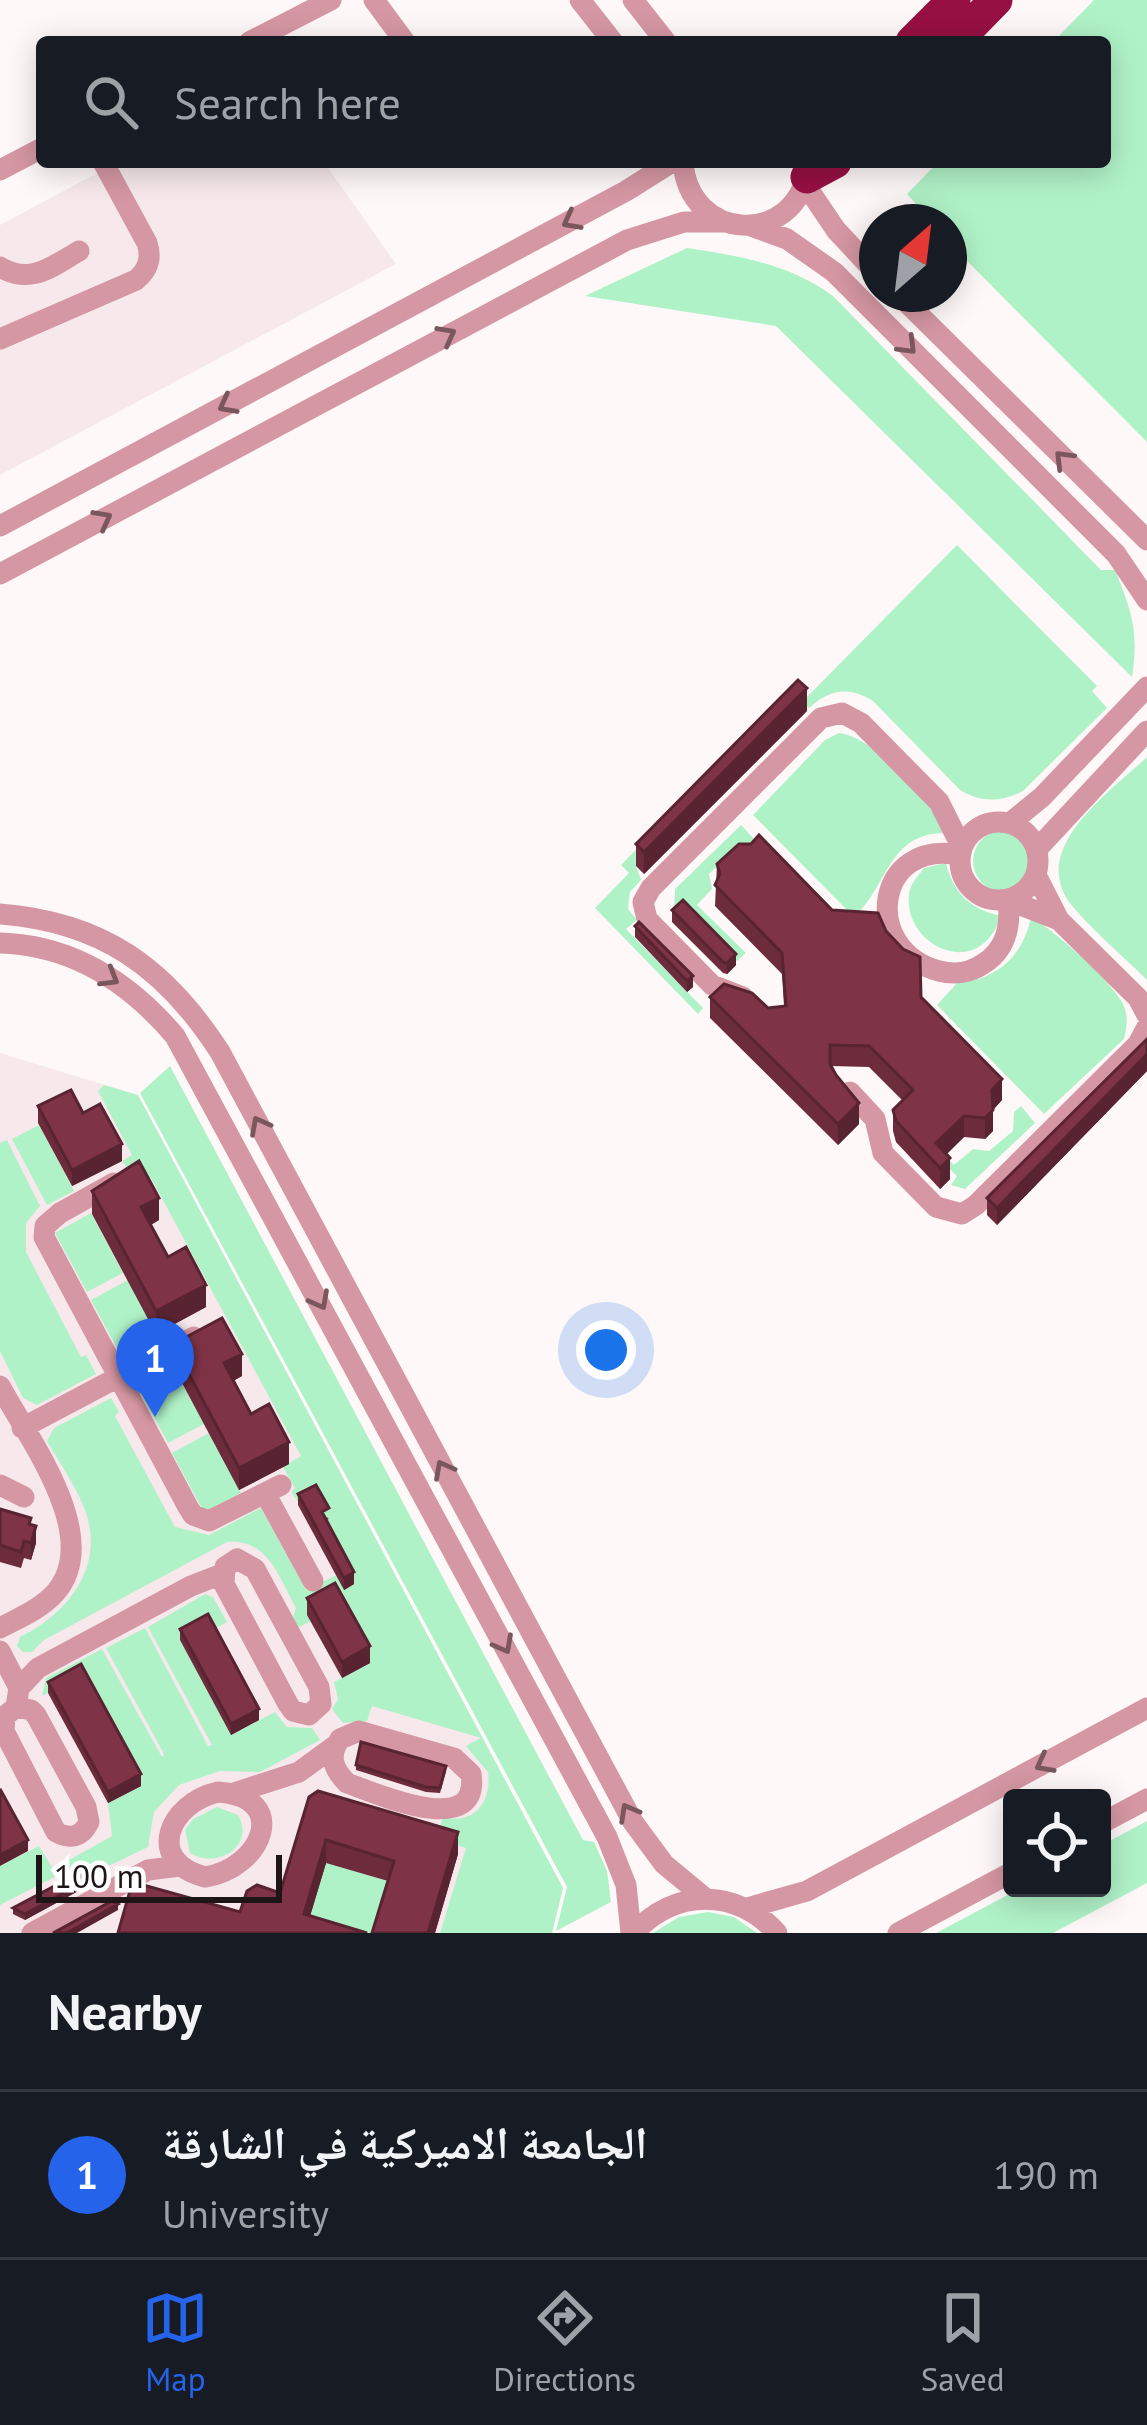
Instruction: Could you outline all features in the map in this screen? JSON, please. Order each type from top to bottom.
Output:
[{"type":"highway","points":[[918,36],[954,0]]},
{"type":"highway","points":[[961,36],[996,0]]},
{"type":"street","points":[[261,36],[331,0]]},
{"type":"street","points":[[374,0],[400,36]]},
{"type":"street","points":[[580,0],[608,36]]},
{"type":"street","points":[[633,0],[661,36]]},
{"type":"street","points":[[0,170],[36,151]]},
{"type":"street","points":[[0,339],[136,280],[146,270],[147,243],[106,168]]},
{"type":"street","points":[[0,526],[662,168]]},
{"type":"street","points":[[684,168],[696,201],[725,222]]},
{"type":"street","points":[[751,226],[779,217],[814,171]]},
{"type":"street","points":[[814,171],[836,230],[859,255]]},
{"type":"street","points":[[0,574],[627,240],[684,222],[725,222],[787,239],[834,272],[1117,554],[1147,600]]},
{"type":"street","points":[[0,267],[14,275],[34,276],[79,251]]},
{"type":"street","points":[[916,312],[1147,540]]},
{"type":"street","points":[[961,851],[971,833],[999,823],[1042,797],[1147,687]]},
{"type":"street","points":[[755,1000],[712,986],[643,911],[651,888],[821,718],[831,714],[842,713],[861,723],[939,802],[961,851],[969,886],[986,898],[1008,899],[1059,920]]},
{"type":"street","points":[[1008,899],[1028,888],[1036,875],[1038,848],[1147,731]]},
{"type":"street","points":[[939,802],[1028,834],[1038,848]]},
{"type":"street","points":[[961,851],[913,860],[892,884],[886,917],[900,948],[913,960],[946,973],[982,965],[1006,937],[1008,899]]},
{"type":"street","points":[[1036,875],[1059,920],[1138,998],[1147,1016]]},
{"type":"street","points":[[0,914],[34,916],[80,929],[123,950],[161,977],[194,1012],[220,1052],[633,1822],[664,1864],[705,1898],[747,1908],[777,1933]]},
{"type":"street","points":[[0,943],[52,951],[88,964],[150,1007],[175,1036],[607,1837],[626,1885],[633,1933]]},
{"type":"street","points":[[850,1092],[875,1119],[883,1153],[936,1207],[962,1214],[1138,1044],[1147,1027]]},
{"type":"street","points":[[120,1180],[60,1213],[45,1226],[44,1237],[193,1515],[218,1518],[273,1489],[314,1581]]},
{"type":"street","points":[[12,1420],[118,1378],[200,1334]]},
{"type":"street","points":[[0,1386],[12,1420],[65,1508],[71,1525],[72,1559],[67,1576],[45,1603],[0,1628]]},
{"type":"street","points":[[0,1485],[24,1497]]},
{"type":"street","points":[[0,1651],[17,1698],[36,1715],[86,1807],[88,1822],[79,1834],[63,1836],[51,1825],[4,1731],[4,1717],[17,1698],[38,1668],[222,1574],[237,1559],[256,1569],[319,1688],[322,1695],[316,1711],[300,1715],[288,1704],[222,1574]]},
{"type":"street","points":[[747,1908],[807,1891],[1147,1708]]},
{"type":"street","points":[[32,1933],[148,1870],[180,1866],[205,1877],[238,1867],[260,1840],[260,1815],[290,1776],[349,1733],[359,1731],[454,1758],[464,1765],[472,1786],[461,1806],[442,1811],[347,1783],[336,1772],[335,1745]]},
{"type":"street","points":[[234,1793],[290,1776],[336,1772]]},
{"type":"street","points":[[148,1870],[169,1843],[177,1815],[188,1804],[218,1792],[234,1793],[245,1797],[260,1815]]},
{"type":"street","points":[[1111,1818],[1147,1799]]},
{"type":"street","points":[[169,1843],[180,1866]]},
{"type":"street","points":[[898,1933],[1003,1876]]},
{"type":"street","points":[[633,1933],[663,1908],[705,1898]]},
{"type":"shaded area","points":[[107,168],[328,168],[396,264],[0,475],[0,225]]},
{"type":"shaded area","points":[[0,1053],[138,1095],[563,1888],[552,1933],[0,1933]]},
{"type":"green space","points":[[1094,0],[1147,0],[1147,442],[967,261],[967,204],[916,204],[907,194],[932,168],[1111,168],[1111,36],[1059,36]]},
{"type":"green space","points":[[687,248],[781,269],[833,296],[1101,570],[1115,570],[1133,622],[1132,677],[776,326],[585,296]]},
{"type":"green space","points":[[957,545],[1097,686],[1092,691],[1107,708],[1023,791],[999,799],[960,790],[864,696],[840,692],[809,708],[802,702]]},
{"type":"green space","points":[[796,687],[636,866],[641,880],[630,892],[628,909],[637,920],[626,929],[703,1008],[698,1014],[595,908],[629,873],[621,865]]},
{"type":"green space","points":[[839,733],[869,746],[900,772],[928,804],[944,833],[925,836],[899,852],[854,917],[753,815],[825,740]]},
{"type":"green space","points":[[1147,757],[1147,980],[1073,907],[1061,886],[1059,864],[1078,824]]},
{"type":"green space","points":[[741,825],[755,840],[750,848],[737,847],[709,874],[712,889],[697,905],[746,953],[737,961],[683,905],[674,912],[675,889]]},
{"type":"green space","points":[[1004,830],[1026,839],[1035,861],[1026,883],[1004,892],[982,883],[973,861],[982,839]]},
{"type":"green space","points":[[946,863],[965,899],[1001,916],[990,936],[976,948],[960,952],[929,941],[910,912],[909,893],[917,877],[924,868]]},
{"type":"green space","points":[[1031,917],[1094,968],[1124,1007],[1127,1025],[1124,1039],[1044,1114],[937,1005],[957,983],[984,977],[1006,964],[1022,943]]},
{"type":"green space","points":[[170,1066],[583,1840],[594,1842],[607,1871],[611,1902],[556,1931],[567,1887],[140,1093]]},
{"type":"green space","points":[[104,1085],[138,1095],[563,1888],[552,1933],[440,1933],[466,1848],[436,1839],[443,1817],[464,1818],[484,1802],[488,1772],[466,1746],[481,1738],[372,1706],[367,1721],[343,1723],[332,1709],[338,1699],[334,1682],[369,1664],[311,1621],[297,1628],[292,1619],[296,1608],[284,1584],[253,1546],[227,1542],[44,1640],[32,1652],[17,1646],[20,1637],[66,1603],[90,1554],[84,1506],[47,1441],[54,1428],[111,1398],[119,1412],[115,1416],[175,1527],[209,1535],[261,1508],[306,1590],[347,1570],[291,1492],[295,1488],[283,1467],[301,1456],[151,1178],[137,1184],[122,1161],[132,1155],[98,1091]]},
{"type":"green space","points":[[1021,1106],[1035,1123],[965,1189],[951,1185],[957,1176],[894,1116],[900,1111],[954,1165],[973,1149],[989,1151],[1013,1131],[1014,1112]]},
{"type":"green space","points":[[39,1125],[74,1191],[47,1205],[12,1139]]},
{"type":"green space","points":[[7,1140],[40,1206],[26,1223],[26,1252],[81,1357],[86,1355],[96,1374],[37,1405],[23,1398],[0,1351],[0,1143]]},
{"type":"green space","points":[[91,1213],[123,1273],[87,1292],[55,1233]]},
{"type":"green space","points":[[128,1280],[161,1342],[124,1361],[91,1300]]},
{"type":"green space","points":[[172,1365],[204,1424],[168,1443],[136,1384]]},
{"type":"green space","points":[[209,1433],[241,1493],[204,1512],[172,1453]]},
{"type":"green space","points":[[205,1594],[213,1597],[227,1622],[211,1631],[231,1735],[275,1712],[287,1727],[312,1728],[320,1740],[260,1772],[220,1771],[179,1785],[154,1812],[148,1847],[92,1874],[70,1869],[0,1905],[0,1866],[39,1846],[53,1869],[112,1836],[108,1803],[140,1786],[80,1676],[42,1696],[46,1678],[102,1649],[162,1757],[106,1648],[145,1628],[208,1746],[212,1745],[148,1627]]},
{"type":"green space","points":[[217,1807],[238,1815],[242,1836],[222,1857],[201,1858],[190,1853],[185,1830],[193,1819]]},
{"type":"green space","points":[[1147,1821],[1147,1883],[1053,1933],[936,1933],[1004,1897],[1111,1897],[1111,1840]]},
{"type":"green space","points":[[315,1859],[394,1883],[379,1933],[294,1933]]},
{"type":"green space","points":[[708,1912],[734,1917],[757,1933],[653,1933],[679,1917]]},
{"type":"building","points":[[798,680],[807,688],[644,852],[636,844]]},
{"type":"building","points":[[759,835],[832,910],[878,913],[886,931],[903,949],[920,957],[921,997],[1002,1079],[992,1090],[993,1110],[985,1118],[964,1116],[936,1143],[950,1158],[940,1168],[896,1121],[893,1110],[913,1090],[869,1046],[830,1045],[830,1064],[859,1103],[838,1124],[710,997],[724,984],[752,993],[768,1008],[786,1006],[782,953],[715,885],[720,874],[717,864],[739,844],[751,844]]},
{"type":"building","points":[[683,900],[736,954],[727,963],[672,910]]},
{"type":"building","points":[[639,922],[693,976],[687,981],[635,926]]},
{"type":"building","points":[[1147,1039],[1147,1054],[997,1208],[987,1198]]},
{"type":"building","points":[[71,1090],[83,1113],[100,1104],[122,1144],[72,1170],[38,1106]]},
{"type":"building","points":[[139,1161],[159,1198],[141,1207],[168,1257],[186,1247],[206,1285],[156,1311],[92,1191]]},
{"type":"building","points":[[222,1318],[242,1354],[224,1363],[251,1414],[269,1404],[289,1442],[239,1468],[173,1344]]},
{"type":"building","points":[[316,1485],[329,1508],[322,1512],[354,1572],[344,1578],[298,1494]]},
{"type":"building","points":[[0,1509],[31,1518],[29,1524],[36,1526],[31,1543],[24,1541],[21,1552],[0,1545]]},
{"type":"building","points":[[335,1583],[370,1646],[342,1662],[307,1598]]},
{"type":"building","points":[[208,1614],[259,1709],[231,1724],[180,1629]]},
{"type":"building","points":[[81,1664],[141,1774],[108,1792],[48,1682]]},
{"type":"building","points":[[361,1742],[446,1766],[440,1788],[356,1765]]},
{"type":"building","points":[[0,1789],[28,1840],[0,1855]]},
{"type":"building","points":[[318,1791],[458,1832],[428,1933],[372,1933],[394,1861],[326,1840],[304,1914],[367,1933],[118,1933],[131,1887],[140,1884],[240,1912],[247,1891],[257,1885],[280,1893],[309,1797]]},
{"type":"building","points":[[83,1871],[93,1877],[25,1914],[13,1908]]},
{"type":"building","points":[[112,1901],[118,1904],[67,1933],[53,1933]]},
{"type":"place","name":"الجامعة الاميركية في الشارقة","points":[[155,1417]]}]
